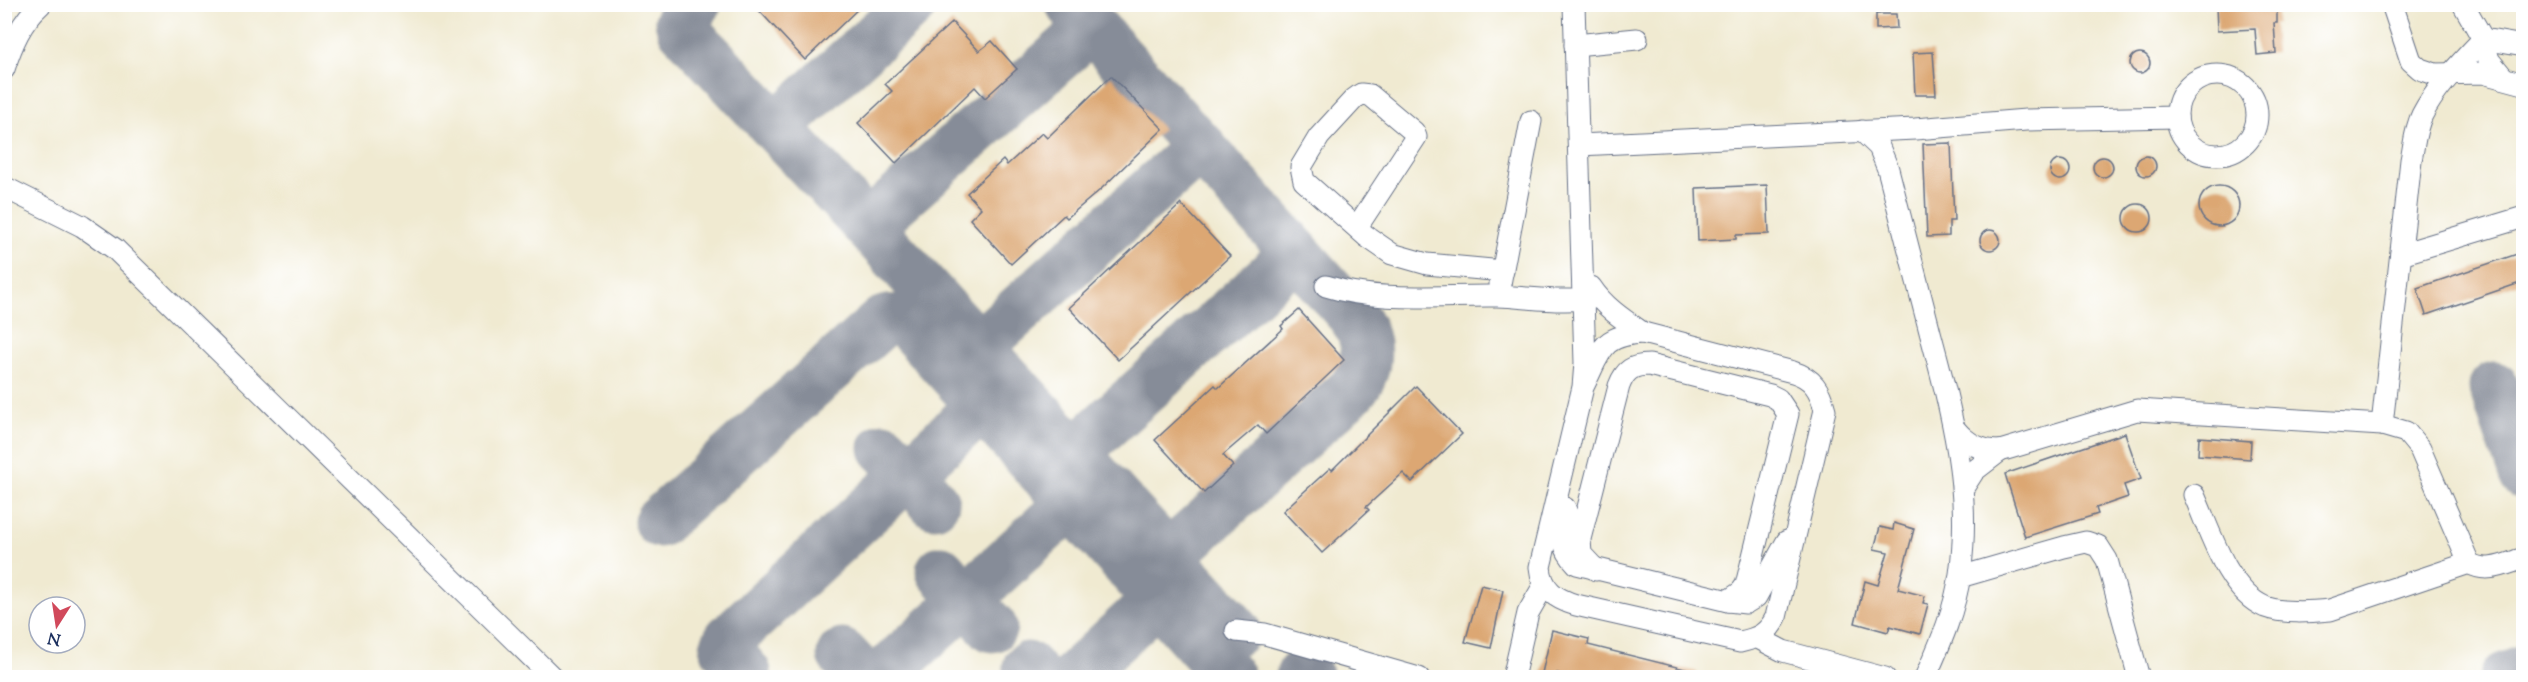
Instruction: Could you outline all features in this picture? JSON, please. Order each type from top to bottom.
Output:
[{"type":"street","points":[[4,69],[19,30],[29,15],[41,4]]},
{"type":"street","points":[[1574,4],[1583,274],[1591,299],[1583,387],[1540,567],[1544,585],[1553,595],[1576,605],[1740,642],[1758,638],[1772,626],[1776,617],[1824,410],[1821,395],[1812,381],[1793,372],[1643,333],[1623,334],[1608,342],[1583,387]]},
{"type":"street","points":[[2392,4],[2411,61],[2415,66],[2429,73],[2483,73],[2523,84]]},
{"type":"street","points":[[2463,4],[2483,39],[2489,60],[2503,77]]},
{"type":"street","points":[[1575,45],[1637,39]]},
{"type":"street","points":[[2382,425],[2411,160],[2416,133],[2422,116],[2453,72],[2483,39]]},
{"type":"street","points":[[2483,39],[2523,46]]},
{"type":"street","points":[[1357,227],[1416,137],[1414,132],[1370,95],[1361,94],[1319,137],[1301,167],[1304,181],[1357,227],[1392,254],[1427,264],[1503,271]]},
{"type":"street","points":[[1579,145],[1915,129],[2026,120],[2177,117]]},
{"type":"street","points":[[1498,296],[1532,121]]},
{"type":"street","points":[[1888,169],[1891,157],[1898,146],[1915,129]]},
{"type":"street","points":[[1862,131],[1879,147],[1888,169],[1955,429],[1963,488],[1964,536],[1960,577],[1949,619],[1924,678]]},
{"type":"street","points":[[4,187],[82,226],[115,249],[553,678]]},
{"type":"street","points":[[2401,254],[2523,217]]},
{"type":"street","points":[[1326,286],[1343,291],[1375,295],[1591,299],[1643,333]]},
{"type":"street","points":[[1596,570],[1581,554],[1581,539],[1617,397],[1626,371],[1640,365],[1649,365],[1770,395],[1778,399],[1788,414],[1746,585],[1741,592],[1728,601]]},
{"type":"street","points":[[1963,488],[1974,471],[2000,451],[2137,410],[2382,425],[2406,432],[2420,449],[2469,563],[2477,568],[2489,569],[2523,558]]},
{"type":"street","points":[[1955,429],[1965,440],[1976,447],[2000,451]]},
{"type":"street","points":[[1558,494],[1567,513],[1564,543],[1577,564],[1742,603],[1756,597],[1798,523]]},
{"type":"street","points":[[2194,495],[2231,578],[2246,595],[2265,607],[2301,612],[2330,610],[2469,563]]},
{"type":"street","points":[[1960,577],[2075,544],[2086,542],[2098,546],[2107,560],[2139,678]]},
{"type":"street","points":[[1513,678],[1528,614],[1544,585]]},
{"type":"street","points":[[1236,631],[1265,634],[1419,678]]},
{"type":"street","points":[[1758,638],[1783,651],[1885,678]]},
{"type":"building","points":[[753,4],[863,4],[805,60]]},
{"type":"building","points":[[2216,4],[2277,4],[2277,23],[2274,23],[2276,53],[2257,55],[2255,29],[2217,31]]},
{"type":"building","points":[[1876,14],[1896,14],[1897,28],[1876,29]]},
{"type":"building","points":[[952,22],[979,51],[992,41],[1017,69],[985,98],[975,87],[896,163],[858,123],[892,91],[885,84]]},
{"type":"building","points":[[1933,52],[1936,95],[1915,95],[1913,53]]},
{"type":"building","points":[[2140,53],[2147,56],[2150,63],[2147,70],[2140,73],[2133,70],[2130,63],[2133,56]]},
{"type":"building","points":[[1111,76],[1163,129],[1100,190],[1067,218],[1064,215],[1011,264],[970,219],[981,208],[967,193],[1003,160],[1007,165],[1042,133],[1047,138]]},
{"type":"building","points":[[1951,143],[1954,221],[1949,221],[1949,236],[1927,237],[1923,144]]},
{"type":"building","points":[[2146,156],[2153,159],[2156,166],[2153,173],[2146,176],[2139,173],[2136,166],[2139,159]]},
{"type":"building","points":[[2103,157],[2110,160],[2113,167],[2110,174],[2103,177],[2096,174],[2093,167],[2096,160]]},
{"type":"building","points":[[2060,160],[2067,163],[2070,170],[2067,177],[2060,180],[2053,177],[2050,170],[2053,163]]},
{"type":"building","points":[[1767,185],[1769,234],[1736,235],[1736,239],[1698,241],[1696,188]]},
{"type":"building","points":[[2219,186],[2227,187],[2233,192],[2238,198],[2238,214],[2233,220],[2227,225],[2219,226],[2211,225],[2205,220],[2200,214],[2199,206],[2200,198],[2205,192],[2211,187]]},
{"type":"building","points":[[1181,204],[1230,256],[1118,360],[1069,308]]},
{"type":"building","points":[[2138,204],[2148,208],[2152,218],[2148,228],[2138,232],[2128,228],[2124,218],[2128,208]]},
{"type":"building","points":[[1990,230],[1997,233],[2000,240],[1997,247],[1990,250],[1983,247],[1980,240],[1983,233]]},
{"type":"building","points":[[2523,252],[2523,282],[2426,315],[2417,288]]},
{"type":"building","points":[[1299,310],[1344,360],[1266,434],[1258,425],[1223,455],[1233,466],[1204,493],[1155,440],[1215,385],[1218,388],[1283,329],[1281,326]]},
{"type":"building","points":[[1416,386],[1462,434],[1412,482],[1403,473],[1366,507],[1369,510],[1322,553],[1283,511],[1330,468],[1332,470]]},
{"type":"building","points":[[2125,433],[2141,479],[2124,485],[2128,497],[2096,508],[2098,514],[2025,537],[2005,474]]},
{"type":"building","points":[[2199,437],[2251,441],[2250,459],[2198,455]]},
{"type":"building","points":[[1894,523],[1914,529],[1898,589],[1925,596],[1923,603],[1928,604],[1920,634],[1890,626],[1888,632],[1855,623],[1865,581],[1878,585],[1888,552],[1874,549],[1880,527],[1893,530]]},
{"type":"building","points":[[1481,585],[1503,590],[1491,648],[1465,642]]},
{"type":"building","points":[[1552,630],[1589,639],[1588,645],[1697,672],[1697,678],[1575,678],[1557,673],[1556,676],[1542,673]]},
{"type":"taxiway","points":[[696,4],[680,21],[683,29],[868,226],[1236,631]]},
{"type":"taxiway","points":[[777,127],[912,4]]},
{"type":"taxiway","points":[[1071,4],[1351,314],[1365,342],[1363,372],[1352,390],[1168,557]]},
{"type":"taxiway","points":[[868,226],[1092,27]]},
{"type":"taxiway","points":[[978,347],[1201,146]]},
{"type":"taxiway","points":[[1073,454],[1296,253]]},
{"type":"taxiway","points":[[659,522],[882,322],[898,320],[912,329],[1230,678]]},
{"type":"taxiway","points":[[2494,387],[2524,474]]},
{"type":"taxiway","points":[[746,673],[725,648],[729,639],[961,425],[976,415],[995,420]]},
{"type":"taxiway","points":[[884,448],[904,468],[914,469],[916,481],[934,503]]},
{"type":"taxiway","points":[[880,678],[1057,516],[1062,505],[1060,491]]},
{"type":"taxiway","points":[[941,571],[960,593],[959,604],[971,605],[992,627]]},
{"type":"taxiway","points":[[1073,678],[1144,612],[1150,597],[1147,585]]},
{"type":"taxiway","points":[[842,654],[865,678]]},
{"type":"taxiway","points":[[1028,667],[1037,678]]},
{"type":"taxiway","points":[[2505,678],[2524,671]]},
{"type":"taxiway","points":[[1301,675],[1309,678]]}]
